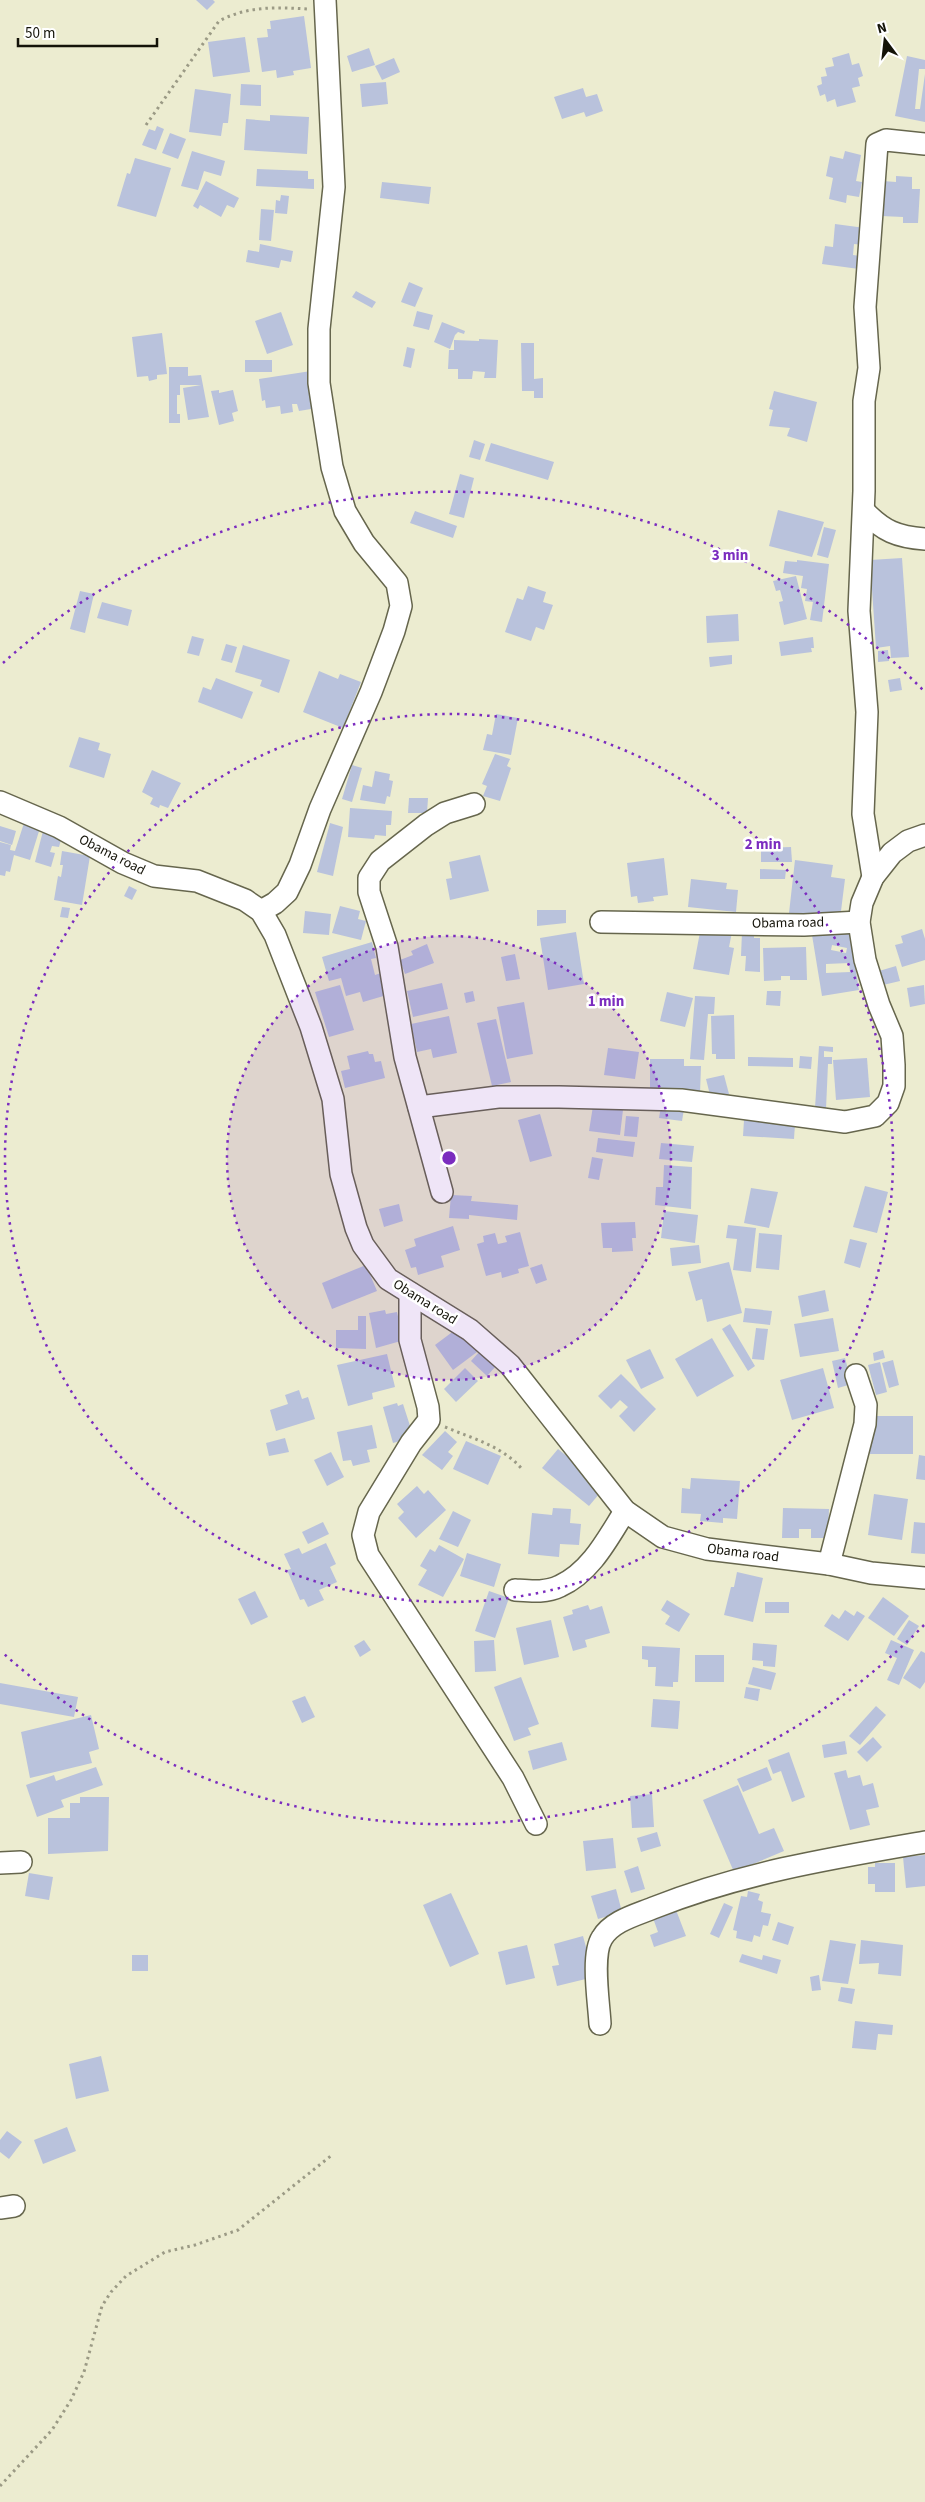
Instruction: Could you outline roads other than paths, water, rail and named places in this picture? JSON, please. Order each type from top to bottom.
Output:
[{"type":"street","points":[[262,911],[275,904],[286,892],[300,865],[320,809],[371,692],[394,632],[401,606],[398,583],[364,544],[345,511],[332,467],[319,383],[319,329],[334,187],[325,5]]},
{"type":"street","points":[[873,877],[863,814],[867,712],[859,611],[864,511],[863,418],[869,368],[865,307],[875,154],[877,144],[886,140],[925,144]]},
{"type":"street","points":[[864,511],[875,522],[896,535],[925,539]]},
{"type":"street","name":"Obama road","points":[[0,802],[59,827],[123,863],[154,876],[197,881],[246,900],[262,911],[275,935],[307,1018],[333,1099],[341,1174],[356,1228],[363,1245],[388,1279],[470,1330],[510,1365],[625,1511],[662,1537],[682,1544],[707,1549],[829,1564],[871,1573],[925,1578]]},
{"type":"street","points":[[442,1192],[405,1057],[387,947],[369,892],[369,878],[380,861],[426,825],[445,813],[474,804]]},
{"type":"street","points":[[419,1107],[498,1097],[559,1097],[681,1100],[845,1122],[875,1116],[888,1104],[894,1086],[892,1036],[879,1005],[865,960],[859,922],[862,904],[873,877],[892,853],[908,841],[925,835]]},
{"type":"street","name":"Obama road","points":[[601,922],[804,925],[859,922]]},
{"type":"street","points":[[410,1293],[410,1340],[428,1407],[429,1420],[411,1443],[369,1512],[363,1535],[368,1555],[512,1778],[536,1824]]},
{"type":"street","points":[[829,1564],[865,1424],[866,1405],[856,1375]]},
{"type":"street","points":[[515,1590],[540,1591],[560,1587],[577,1575],[596,1556],[625,1511]]},
{"type":"street","points":[[600,2024],[597,1954],[601,1939],[611,1926],[688,1894],[772,1870],[925,1842]]},
{"type":"street","points":[[0,1863],[21,1862]]}]
